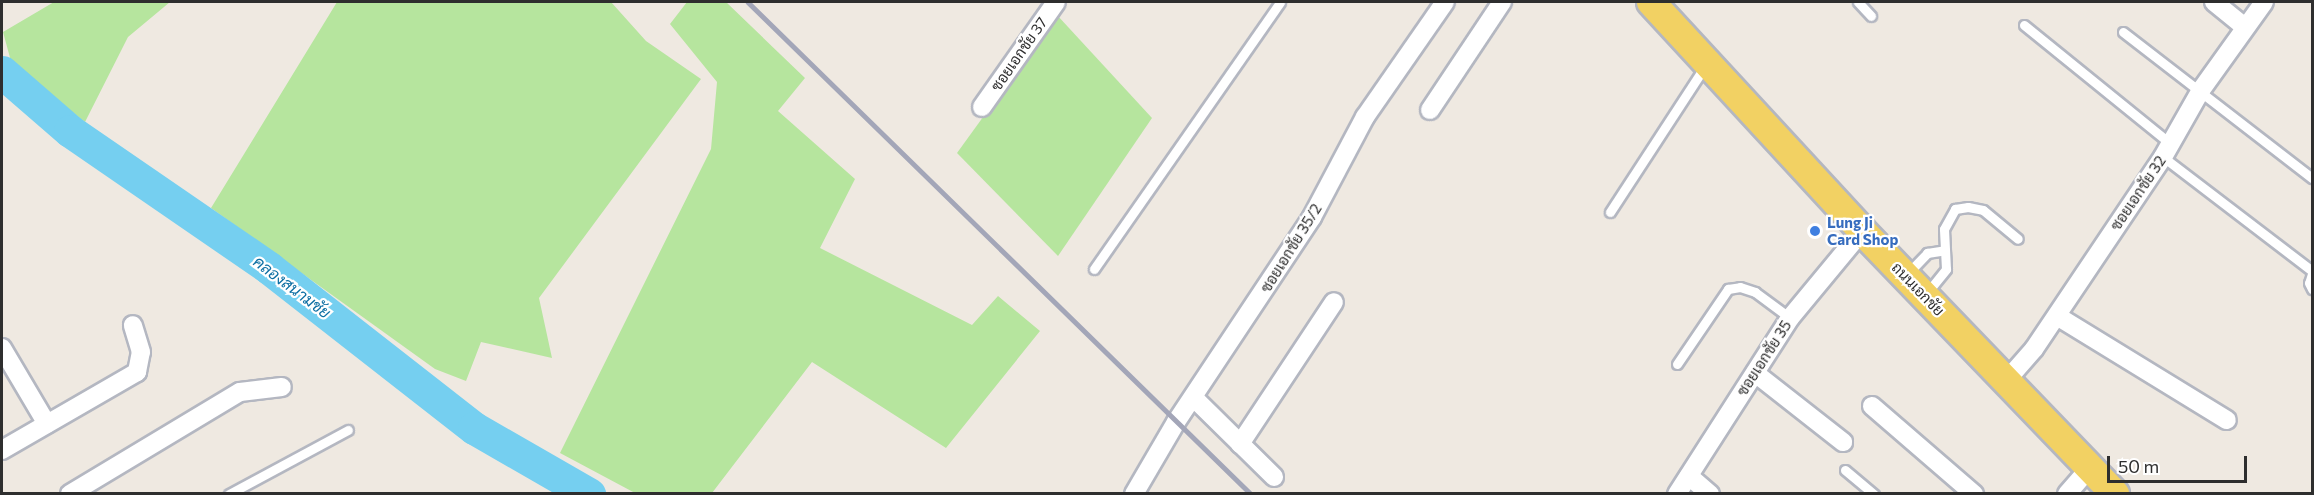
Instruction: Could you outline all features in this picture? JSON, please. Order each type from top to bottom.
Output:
[{"type":"main road","name":"ถนนเอกชัย","points":[[1662,9],[1707,63],[1862,231],[2115,494]]},
{"type":"street","name":"ซอยเอกชัย 37","points":[[982,107],[1056,2]]},
{"type":"street","name":"ซอยเอกชัย 35/2","points":[[1134,494],[1312,217],[1365,117],[1445,2]]},
{"type":"street","points":[[1430,110],[1502,2]]},
{"type":"street","points":[[2214,2],[2245,27]]},
{"type":"street","name":"ซอยเอกชัย 32","points":[[2006,381],[2057,316],[2167,150],[2201,90],[2264,2]]},
{"type":"street","name":"ซอยเอกชัย 35","points":[[1677,494],[1790,318],[1862,231]]},
{"type":"street","points":[[1240,444],[1334,302]]},
{"type":"street","points":[[2057,316],[2226,420]]},
{"type":"street","points":[[2,450],[137,372],[141,352],[132,325]]},
{"type":"street","points":[[2,348],[46,424]]},
{"type":"street","points":[[1755,373],[1843,442]]},
{"type":"street","points":[[70,494],[240,392],[282,387]]},
{"type":"street","points":[[1195,399],[1274,477]]},
{"type":"street","points":[[1872,406],[1964,490]]},
{"type":"street","points":[[2067,494],[2090,468]]},
{"type":"street","points":[[1689,476],[1710,494]]},
{"type":"lane","points":[[1094,269],[1280,2]]},
{"type":"lane","points":[[1858,2],[1871,16]]},
{"type":"lane","points":[[2024,25],[2313,273],[2309,283],[2313,289]]},
{"type":"lane","points":[[2123,32],[2313,178]]},
{"type":"lane","points":[[1610,212],[1707,63]]},
{"type":"lane","points":[[1925,296],[1946,269],[1947,219],[1955,210],[1968,207],[1983,210],[2018,239]]},
{"type":"lane","points":[[1905,275],[1927,253],[1945,250]]},
{"type":"lane","points":[[1677,364],[1728,290],[1740,287],[1755,292],[1790,318]]},
{"type":"lane","points":[[229,494],[348,430]]},
{"type":"lane","points":[[1845,470],[1874,494]]},
{"type":"green space","points":[[54,2],[170,2],[128,37],[85,122],[12,65],[3,32]]},
{"type":"green space","points":[[337,2],[611,2],[646,41],[701,79],[539,298],[552,358],[481,342],[466,381],[435,369],[211,208]]},
{"type":"green space","points":[[687,2],[726,2],[805,78],[778,111],[855,179],[820,248],[972,325],[998,296],[1040,331],[946,448],[812,362],[712,493],[635,493],[560,453],[711,149],[717,82],[670,24]]},
{"type":"green space","points":[[1057,15],[1152,118],[1058,256],[957,153]]},
{"type":"waterway","name":"คลองสนามชัย","points":[[2,72],[70,131],[269,268],[474,428],[589,494]]},
{"type":"railway","points":[[748,2],[1251,494]]},
{"type":"place","name":"Lung Ji Card Shop","points":[[1815,231]]}]
